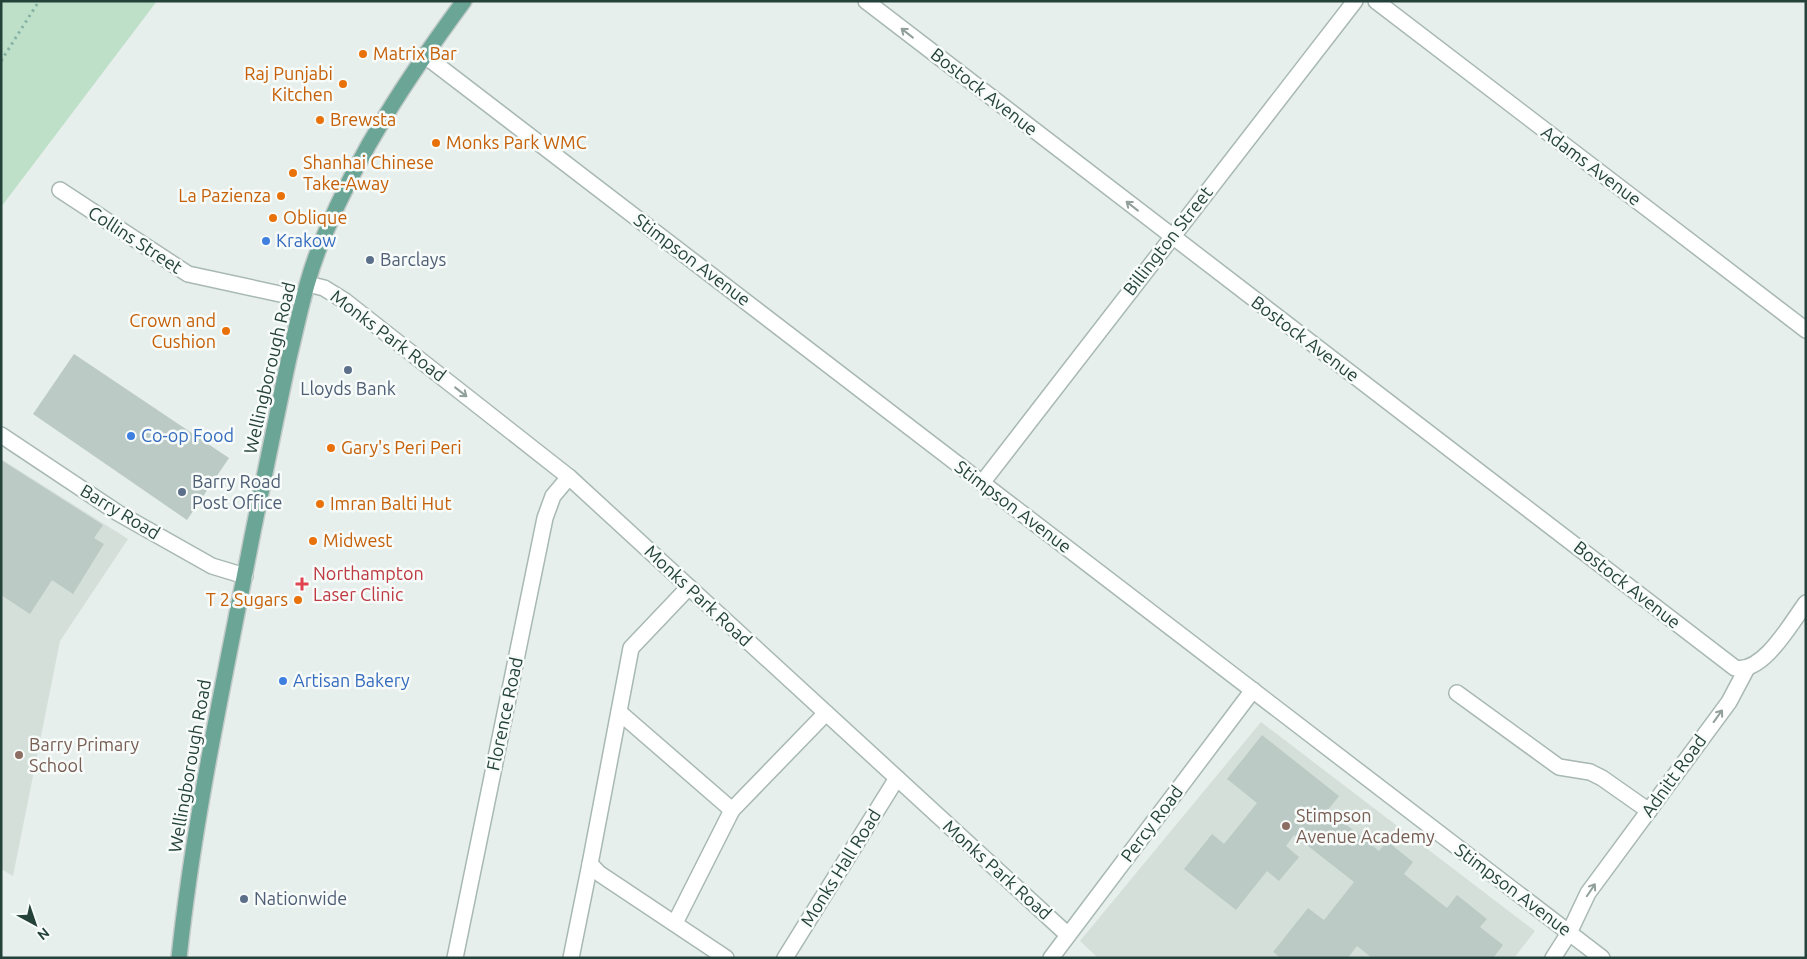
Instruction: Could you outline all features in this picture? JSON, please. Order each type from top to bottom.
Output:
[{"type":"main road","name":"Wellingborough Road","points":[[179,958],[184,906],[212,744],[273,432],[303,299],[323,237],[354,170],[397,94],[464,1]]},
{"type":"street","name":"Bostock Avenue","points":[[866,1],[1734,668],[1748,668]]},
{"type":"street","name":"Billington Street","points":[[982,483],[1171,236],[1355,1]]},
{"type":"street","name":"Adams Avenue","points":[[1376,1],[1806,330]]},
{"type":"street","name":"Stimpson Avenue","points":[[424,55],[1602,958]]},
{"type":"street","name":"Collins Street","points":[[60,190],[188,274],[303,299]]},
{"type":"street","name":"Monks Park Road","points":[[308,284],[324,288],[345,301],[569,476],[1068,935]]},
{"type":"street","name":"Barry Road","points":[[1,435],[118,513],[212,566],[245,576]]},
{"type":"street","name":"Florence Road","points":[[454,958],[545,518],[553,496],[569,476]]},
{"type":"street","points":[[571,958],[595,869],[619,712],[631,648],[689,587]]},
{"type":"street","name":"Adnitt Road","points":[[1553,958],[1569,933],[1588,893],[1729,702],[1748,668],[1757,663],[1774,648],[1806,603]]},
{"type":"street","name":"Percy Road","points":[[1051,958],[1253,690]]},
{"type":"street","points":[[1457,693],[1559,767],[1590,772],[1602,778],[1648,810]]},
{"type":"street","points":[[619,712],[732,810]]},
{"type":"street","points":[[675,924],[732,810],[826,713]]},
{"type":"street","name":"Monks Hall Road","points":[[785,958],[897,778]]},
{"type":"street","points":[[595,869],[726,958]]},
{"type":"path","points":[[1,61],[39,1]]},
{"type":"shaded area","name":"Barry Primary School","points":[[1,459],[128,539],[60,641],[13,876],[1,869]]},
{"type":"shaded area","name":"Stimpson Avenue Academy","points":[[1261,722],[1535,931],[1514,958],[1098,958],[1080,941]]},
{"type":"green space","points":[[1,1],[157,1],[1,207]]},
{"type":"building","name":"Co-op Food","points":[[74,354],[229,458],[187,520],[33,414]]},
{"type":"building","points":[[1,460],[103,525],[94,538],[104,544],[73,594],[52,580],[30,614],[1,595]]},
{"type":"building","points":[[1262,735],[1339,796],[1328,810],[1379,851],[1387,841],[1413,862],[1404,874],[1447,908],[1457,895],[1487,919],[1480,927],[1503,945],[1493,958],[1372,958],[1357,946],[1348,958],[1281,958],[1273,952],[1308,908],[1324,920],[1354,882],[1294,835],[1286,846],[1299,857],[1279,881],[1267,871],[1236,910],[1184,869],[1212,834],[1224,844],[1257,803],[1227,779]]},
{"type":"place","name":"Matrix Bar","points":[[363,54]]},
{"type":"place","name":"Raj Punjabi Kitchen","points":[[343,84]]},
{"type":"place","name":"Brewsta","points":[[320,120]]},
{"type":"place","name":"Monks Park WMC","points":[[436,143]]},
{"type":"place","name":"Shanhai Chinese Take-Away","points":[[293,173]]},
{"type":"place","name":"La Pazienza","points":[[281,196]]},
{"type":"place","name":"Oblique","points":[[273,218]]},
{"type":"place","name":"Krakow","points":[[266,241]]},
{"type":"place","name":"Barclays","points":[[370,260]]},
{"type":"place","name":"Crown and Cushion","points":[[226,331]]},
{"type":"place","name":"Lloyds Bank","points":[[348,370]]},
{"type":"place","name":"Co-op Food","points":[[131,436]]},
{"type":"place","name":"Gary's Peri Peri","points":[[331,448]]},
{"type":"place","name":"Barry Road Post Office","points":[[182,492]]},
{"type":"place","name":"Imran Balti Hut","points":[[320,504]]},
{"type":"place","name":"Midwest","points":[[313,541]]},
{"type":"place","name":"Northampton Laser Clinic","points":[[302,584]]},
{"type":"place","name":"T 2 Sugars","points":[[298,600]]},
{"type":"place","name":"Artisan Bakery","points":[[283,681]]},
{"type":"place","name":"Barry Primary School","points":[[19,755]]},
{"type":"place","name":"Stimpson Avenue Academy","points":[[1286,826]]},
{"type":"place","name":"Nationwide","points":[[244,899]]}]
